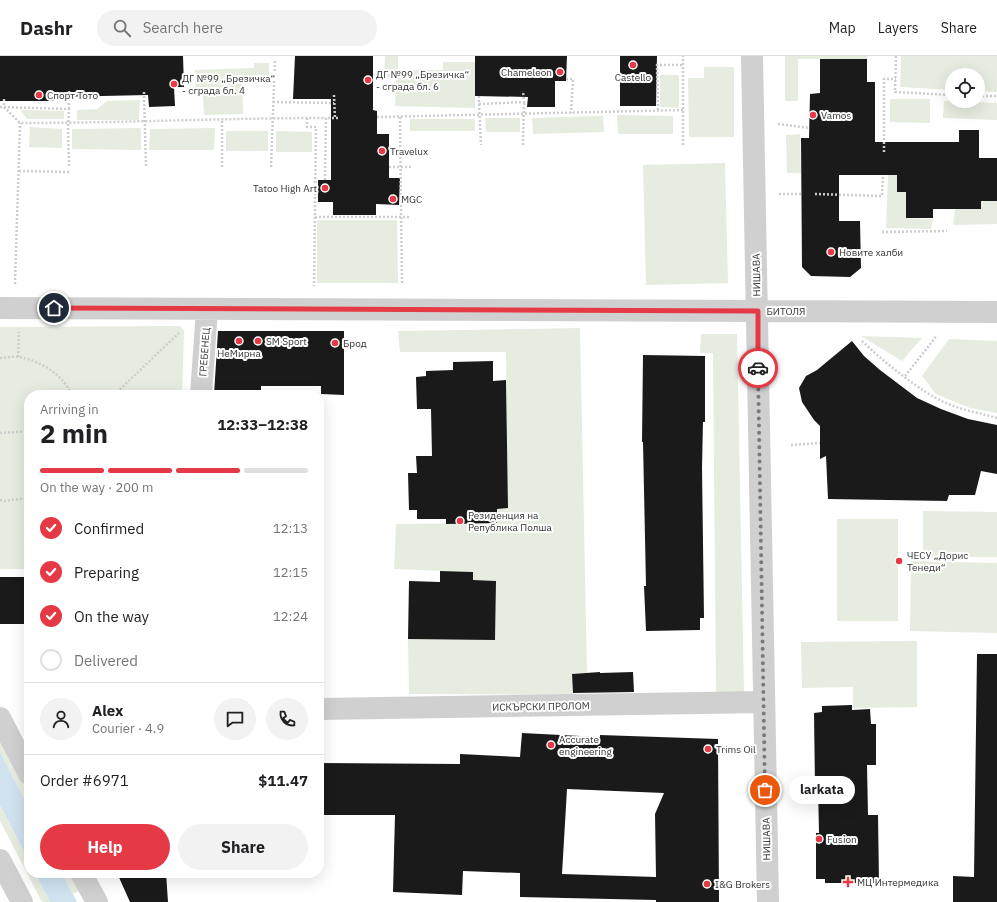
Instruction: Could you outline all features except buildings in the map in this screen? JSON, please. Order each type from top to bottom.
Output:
[{"type":"street","name":"НИШАВА","points":[[752,56],[768,902]]},
{"type":"street","name":"БИТОЛЯ","points":[[0,308],[997,312]]},
{"type":"street","name":"ГРЕБЕНЕЦ","points":[[202,390],[207,309]]},
{"type":"street","name":"ИСКЪРСКИ ПРОЛОМ","points":[[324,709],[764,702]]},
{"type":"street","points":[[0,718],[24,764]]},
{"type":"street","points":[[0,860],[22,902]]},
{"type":"street","points":[[84,878],[96,902]]},
{"type":"path","points":[[683,56],[683,145]]},
{"type":"path","points":[[896,56],[895,92],[945,95]]},
{"type":"path","points":[[271,167],[274,59]]},
{"type":"path","points":[[658,110],[657,66],[683,65]]},
{"type":"path","points":[[566,79],[573,79],[571,113]]},
{"type":"path","points":[[884,152],[884,79],[896,79]]},
{"type":"path","points":[[523,90],[523,145]]},
{"type":"path","points":[[69,91],[69,166]]},
{"type":"path","points":[[144,92],[146,167]]},
{"type":"path","points":[[4,99],[4,107],[20,123],[68,123],[336,118],[334,95]]},
{"type":"path","points":[[479,96],[481,145]]},
{"type":"path","points":[[985,96],[997,96]]},
{"type":"path","points":[[274,102],[334,103]]},
{"type":"path","points":[[479,104],[524,102]]},
{"type":"path","points":[[0,107],[69,109]]},
{"type":"path","points":[[377,117],[480,114],[523,115],[683,110]]},
{"type":"path","points":[[400,117],[402,309]]},
{"type":"path","points":[[307,118],[307,126],[316,127],[314,288]]},
{"type":"path","points":[[325,180],[326,118]]},
{"type":"path","points":[[222,119],[222,167]]},
{"type":"path","points":[[15,290],[20,123]]},
{"type":"path","points":[[794,126],[809,128]]},
{"type":"path","points":[[389,168],[411,167]]},
{"type":"path","points":[[19,171],[69,172]]},
{"type":"path","points":[[815,194],[882,196],[883,175]]},
{"type":"path","points":[[789,194],[801,194]]},
{"type":"path","points":[[315,217],[410,216]]},
{"type":"path","points":[[882,232],[947,231]]},
{"type":"path","points":[[18,357],[19,327]]},
{"type":"path","points":[[119,390],[182,329]]},
{"type":"path","points":[[905,376],[935,338],[935,329]]},
{"type":"path","points":[[862,341],[877,355],[928,393],[947,403],[997,418]]},
{"type":"path","points":[[0,358],[18,357],[37,362],[55,373],[70,390]]},
{"type":"path","points":[[0,433],[24,431]]},
{"type":"path","points":[[791,445],[820,443]]},
{"type":"path","points":[[0,500],[4,501],[24,499]]},
{"type":"shaded area","points":[[385,56],[398,56],[398,70],[443,70],[443,62],[475,62],[475,108],[395,106],[396,78],[384,77]]},
{"type":"shaded area","points":[[785,56],[867,56],[867,59],[798,59],[798,101],[785,101]]},
{"type":"shaded area","points":[[901,56],[997,56],[997,92],[985,91],[985,68],[945,68],[945,90],[900,87]]},
{"type":"shaded area","points":[[254,63],[269,63],[269,83],[242,84],[243,114],[204,115],[203,96],[196,96],[195,70],[254,68]]},
{"type":"shaded area","points":[[704,67],[734,67],[734,137],[689,137],[688,78],[704,78]]},
{"type":"shaded area","points":[[660,75],[679,75],[679,108],[660,107]]},
{"type":"shaded area","points":[[890,99],[930,99],[930,123],[890,122]]},
{"type":"shaded area","points":[[140,100],[139,120],[77,120],[77,110],[97,109],[107,101]]},
{"type":"shaded area","points":[[944,101],[945,108],[985,108],[985,103],[997,103],[997,120],[943,118]]},
{"type":"shaded area","points":[[20,110],[64,111],[64,119],[27,119]]},
{"type":"shaded area","points":[[617,115],[673,116],[673,134],[618,134]]},
{"type":"shaded area","points":[[603,116],[604,132],[533,134],[532,118]]},
{"type":"shaded area","points":[[485,118],[520,118],[520,132],[486,132]]},
{"type":"shaded area","points":[[410,119],[475,119],[475,131],[410,131]]},
{"type":"shaded area","points":[[30,127],[62,129],[62,148],[29,147]]},
{"type":"shaded area","points":[[141,128],[141,150],[72,149],[72,129]]},
{"type":"shaded area","points":[[215,128],[214,150],[149,150],[150,129]]},
{"type":"shaded area","points":[[226,131],[268,131],[268,151],[226,151]]},
{"type":"shaded area","points":[[276,131],[312,132],[312,152],[276,152]]},
{"type":"shaded area","points":[[800,134],[801,173],[787,173],[786,135]]},
{"type":"shaded area","points":[[725,163],[728,283],[646,285],[643,165]]},
{"type":"shaded area","points":[[888,175],[897,175],[897,191],[906,192],[906,218],[933,219],[931,229],[886,228]]},
{"type":"shaded area","points":[[981,201],[997,201],[997,224],[953,225],[955,209],[981,209]]},
{"type":"shaded area","points":[[317,220],[397,220],[398,283],[317,283]]},
{"type":"shaded area","points":[[180,326],[184,331],[182,390],[24,390],[24,569],[0,569],[0,327]]},
{"type":"shaded area","points":[[580,328],[587,673],[572,674],[573,695],[409,694],[408,639],[495,639],[496,581],[473,580],[473,572],[394,569],[396,524],[497,523],[497,509],[508,508],[506,352],[400,352],[398,331]]},
{"type":"shaded area","points":[[701,334],[737,334],[744,693],[716,692],[713,353],[700,353]]},
{"type":"shaded area","points":[[861,336],[922,338],[902,361]]},
{"type":"shaded area","points":[[949,339],[997,341],[997,413],[970,408],[936,394],[922,376]]},
{"type":"shaded area","points":[[923,511],[997,512],[997,557],[923,557]]},
{"type":"shaded area","points":[[837,519],[898,519],[898,621],[837,621]]},
{"type":"shaded area","points":[[911,561],[997,563],[997,633],[910,631]]},
{"type":"shaded area","points":[[917,641],[917,707],[853,708],[853,687],[802,688],[801,642]]},
{"type":"shaded area","points":[[0,736],[24,782],[24,798],[0,752]]},
{"type":"shaded area","points":[[0,805],[24,851],[24,867],[0,821]]},
{"type":"shaded area","points":[[30,878],[38,878],[50,902],[42,902]]},
{"type":"shaded area","points":[[65,878],[74,878],[80,890],[73,894]]},
{"type":"water","points":[[0,752],[24,798],[24,851],[0,805]]},
{"type":"water","points":[[38,878],[65,878],[77,902],[50,902]]},
{"type":"way so far","points":[[758,368],[765,790]]},
{"type":"place","name":"Castello","points":[[633,65]]},
{"type":"place","name":"Chameleon","points":[[560,72]]},
{"type":"place","name":"ДГ №99 „Брезичка“ - сграда бл. 6","points":[[368,80]]},
{"type":"place","name":"ДГ №99 „Брезичка“ - сграда бл. 4","points":[[174,84]]},
{"type":"place","name":"Спорт Тото","points":[[39,95]]},
{"type":"place","name":"Vamos","points":[[813,115]]},
{"type":"place","name":"Travelux","points":[[382,151]]},
{"type":"place","name":"Tatoo High Art","points":[[325,188]]},
{"type":"place","name":"MGC","points":[[393,199]]},
{"type":"place","name":"Новите халби","points":[[831,252]]},
{"type":"place","name":"НеМирна","points":[[239,341]]},
{"type":"place","name":"SM Sport","points":[[258,341]]},
{"type":"place","name":"Брод","points":[[335,343]]},
{"type":"place","name":"Резиденция на Република Полша","points":[[460,521]]},
{"type":"place","name":"ЧЕСУ „Дорис Тенеди“","points":[[899,561]]},
{"type":"place","name":"Accurate engineering","points":[[551,745]]},
{"type":"place","name":"Trims Oil","points":[[708,749]]},
{"type":"place","name":"larkata","points":[[765,790]]},
{"type":"place","name":"Fusion","points":[[819,839]]},
{"type":"place","name":"МЦ Интермедика","points":[[848,882]]},
{"type":"place","name":"I&G Brokers","points":[[707,884]]},
{"type":"route","points":[[54,308],[758,311],[758,368]]}]
